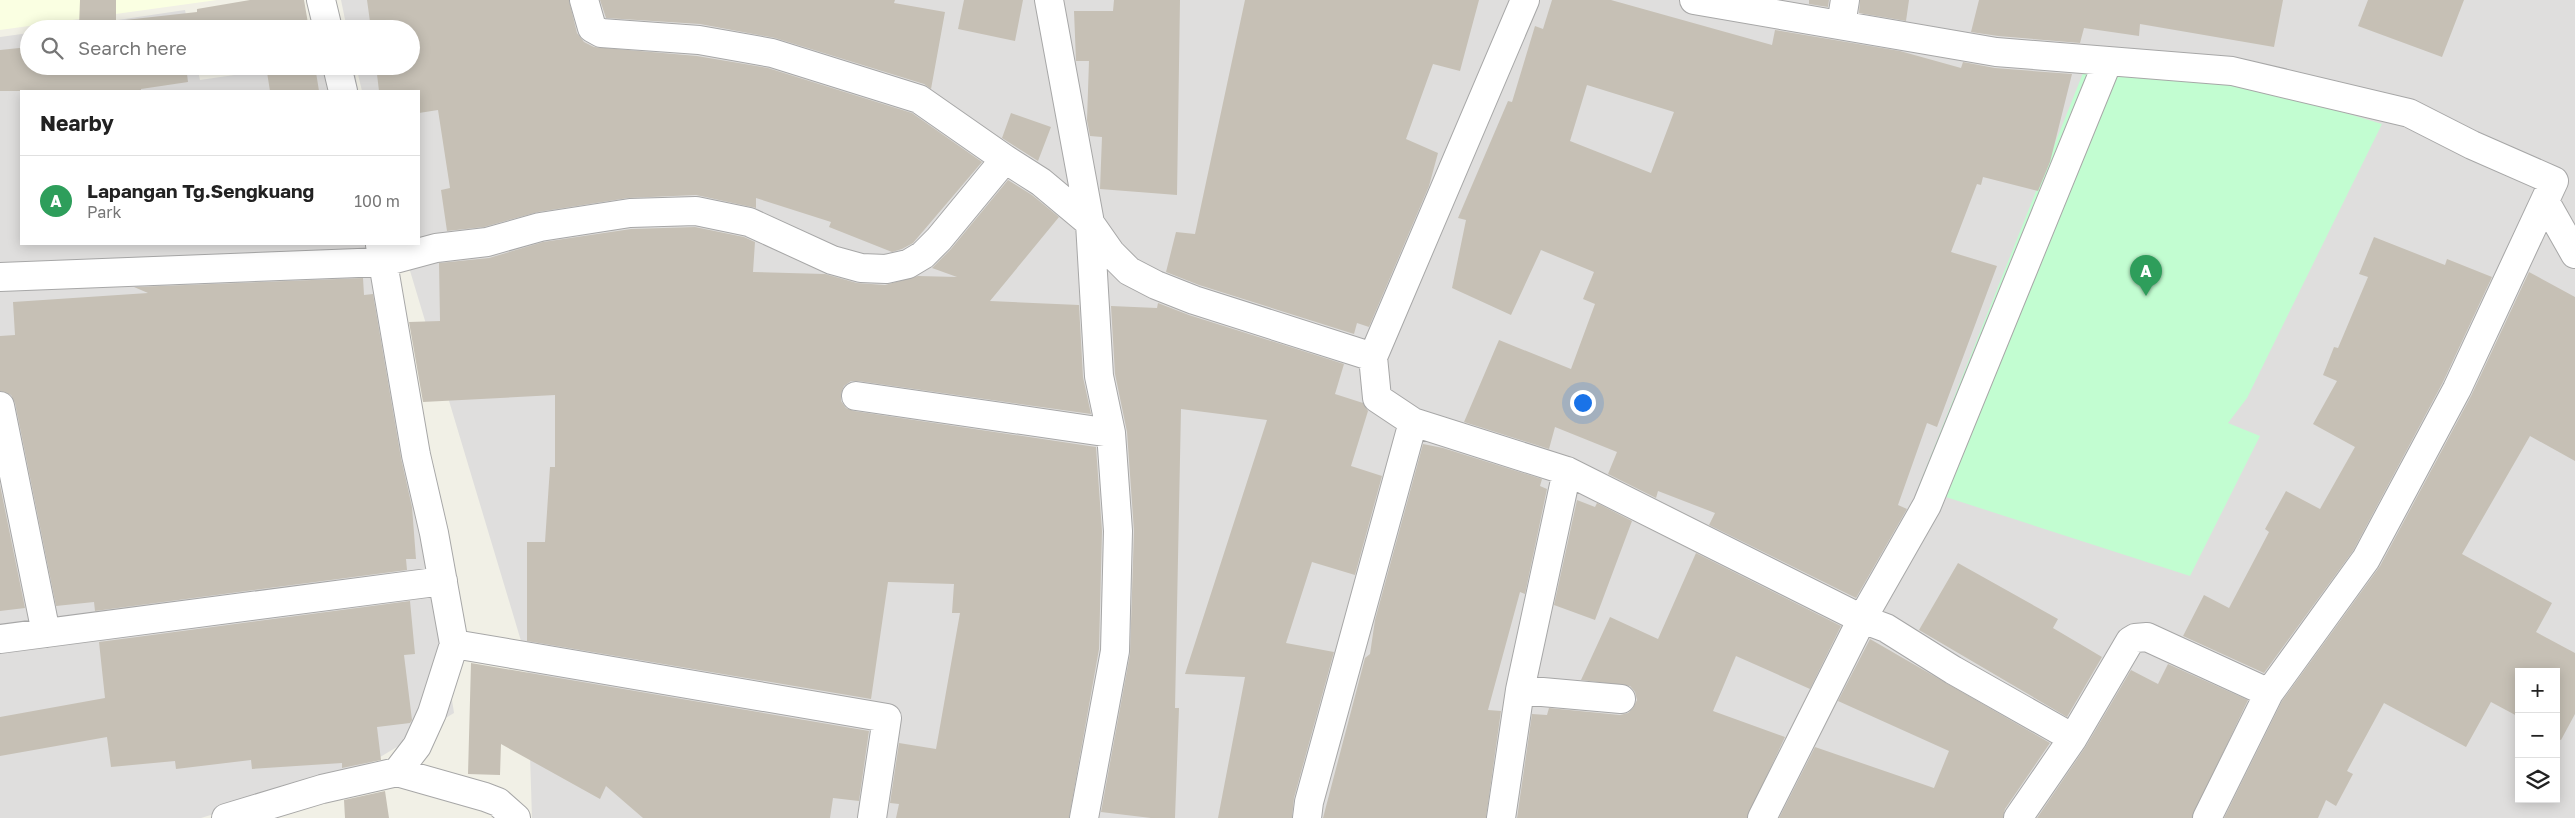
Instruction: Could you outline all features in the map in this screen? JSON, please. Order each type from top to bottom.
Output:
[{"type":"street","points":[[321,0],[326,20]]},
{"type":"street","points":[[584,0],[592,28],[602,33],[699,40],[772,53],[919,99],[1041,182],[1090,223],[1111,253],[1129,270],[1156,285],[1194,300],[1372,357]]},
{"type":"street","points":[[1049,0],[1090,223],[1099,376],[1111,433],[1118,531],[1115,651],[1084,818]]},
{"type":"street","points":[[1525,0],[1372,357],[1377,398],[1413,422],[1567,471],[1862,619],[1886,628],[1953,670],[2072,738]]},
{"type":"street","points":[[1694,0],[1843,12],[1996,52],[2232,71],[2409,113],[2558,189],[2575,254]]},
{"type":"street","points":[[1762,818],[1862,619],[1927,505],[2108,60]]},
{"type":"street","points":[[339,75],[343,90]]},
{"type":"street","points":[[0,277],[436,248],[487,242],[540,227],[630,213],[696,211],[749,222],[832,260],[862,268],[886,269],[908,264],[923,255],[939,239],[1005,159]]},
{"type":"street","points":[[2207,818],[2269,693],[2366,559],[2458,389],[2558,189]]},
{"type":"street","points":[[382,253],[416,455],[434,533],[454,644],[432,713],[417,746],[397,772]]},
{"type":"street","points":[[856,396],[1111,433]]},
{"type":"street","points":[[0,406],[46,633]]},
{"type":"street","points":[[1307,818],[1309,802],[1413,422]]},
{"type":"street","points":[[1500,818],[1520,690],[1567,471]]},
{"type":"street","points":[[0,639],[443,581]]},
{"type":"street","points":[[2018,818],[2072,738],[2130,642],[2135,638],[2148,637],[2269,693]]},
{"type":"street","points":[[454,644],[887,718],[872,818]]},
{"type":"street","points":[[1520,690],[1621,699]]},
{"type":"street","points":[[226,818],[322,789],[397,772],[485,797],[504,807],[516,818]]},
{"type":"shaded area","points":[[0,0],[217,0],[72,20],[20,20],[20,27],[0,30]]},
{"type":"shaded area","points":[[341,0],[2575,0],[2575,818],[532,818],[527,661],[402,245],[420,245],[420,90],[362,90],[358,75],[420,75],[420,20],[345,20]]},
{"type":"shaded area","points":[[185,10],[187,20],[118,20]]},
{"type":"shaded area","points":[[20,34],[20,75],[199,75],[200,80],[234,75],[355,75],[358,90],[20,90],[20,245],[382,245],[454,713],[360,769],[201,818],[0,818],[0,37]]},
{"type":"green space","points":[[2083,73],[2222,80],[2299,99],[2382,124],[2247,398],[2228,423],[2260,436],[2190,576],[1918,488]]},
{"type":"building","points":[[80,0],[116,0],[116,20],[79,20]]},
{"type":"building","points":[[250,0],[304,0],[307,20],[125,20],[197,12],[197,9]]},
{"type":"building","points":[[367,0],[569,0],[577,33],[584,42],[594,47],[697,56],[768,68],[912,113],[982,162],[913,243],[892,252],[829,227],[831,222],[756,198],[756,208],[696,195],[628,198],[538,212],[484,227],[447,231],[441,190],[450,188],[438,110],[420,113],[420,90],[379,90],[377,75],[420,75],[420,20],[370,20]]},
{"type":"building","points":[[600,0],[895,0],[894,3],[945,12],[931,89],[924,84],[775,38],[700,24],[606,18]]},
{"type":"building","points":[[964,0],[1023,0],[1015,41],[958,29]]},
{"type":"building","points":[[1114,0],[1180,0],[1177,195],[1100,189],[1102,137],[1090,136],[1087,120],[1089,61],[1076,61],[1074,11],[1113,11]]},
{"type":"building","points":[[1245,0],[1479,0],[1460,71],[1433,64],[1406,139],[1438,153],[1429,186],[1369,327],[1357,323],[1354,334],[1199,285],[1166,272],[1176,232],[1195,234]]},
{"type":"building","points":[[1552,0],[1611,0],[1772,45],[1775,30],[1900,51],[1961,68],[1963,62],[1995,68],[2072,74],[2050,162],[2038,191],[1983,177],[1981,185],[1977,184],[1951,252],[1997,266],[1937,427],[1927,423],[1898,505],[1907,509],[1856,598],[1709,525],[1715,513],[1658,491],[1656,498],[1608,474],[1617,452],[1555,427],[1549,449],[1464,422],[1499,340],[1571,369],[1595,304],[1583,299],[1594,272],[1541,250],[1511,315],[1452,288],[1466,220],[1458,218],[1508,101],[1512,102],[1535,26],[1543,29]],"holes":[[[1587,85],[1674,112],[1651,173],[1570,141]]]},
{"type":"building","points":[[1809,0],[1829,0],[1828,7],[1809,4]]},
{"type":"building","points":[[1860,0],[1909,0],[1906,21],[1859,13]]},
{"type":"building","points":[[1979,0],[2283,0],[2274,47],[2140,24],[2139,36],[2084,28],[2080,43],[1971,32]]},
{"type":"building","points":[[2368,0],[2464,0],[2442,57],[2358,26]]},
{"type":"building","points":[[20,48],[20,75],[187,75],[188,82],[141,90],[0,91],[0,50]]},
{"type":"building","points":[[267,75],[316,75],[319,90],[270,90]]},
{"type":"building","points":[[1011,113],[1051,127],[1038,161],[1002,138]]},
{"type":"building","points":[[1008,180],[1032,195],[1059,217],[990,301],[1079,305],[1083,377],[1091,414],[858,381],[851,381],[844,386],[841,401],[846,408],[854,411],[1096,447],[1102,531],[1099,649],[1069,818],[896,818],[899,804],[890,803],[899,743],[936,749],[960,613],[952,613],[954,584],[888,582],[871,699],[527,641],[527,542],[545,542],[550,467],[555,467],[555,395],[423,402],[409,322],[440,321],[439,263],[489,258],[543,242],[631,229],[695,227],[744,237],[755,242],[753,272],[825,274],[857,283],[885,285],[918,276],[957,277],[932,268],[951,249]]},
{"type":"building","points":[[2374,237],[2445,265],[2447,259],[2492,277],[2443,382],[2353,551],[2264,673],[2183,636],[2204,595],[2229,608],[2269,532],[2265,529],[2286,491],[2320,509],[2355,447],[2313,424],[2337,381],[2323,375],[2334,347],[2338,348],[2368,277],[2359,274]]},
{"type":"building","points":[[2529,272],[2575,297],[2575,461],[2530,436],[2462,554],[2552,603],[2536,632],[2575,653],[2575,714],[2561,740],[2560,668],[2515,668],[2515,715],[2491,702],[2466,747],[2384,703],[2347,771],[2353,774],[2336,806],[2326,800],[2318,818],[2224,818],[2282,701],[2380,566],[2471,396]]},
{"type":"building","points":[[363,278],[364,295],[373,294],[401,458],[412,507],[416,559],[406,559],[407,570],[95,611],[94,602],[56,606],[15,403],[11,395],[0,391],[0,336],[15,335],[13,302],[148,293],[134,287]]},
{"type":"building","points":[[1158,303],[1189,315],[1344,364],[1335,394],[1363,403],[1368,411],[1351,466],[1382,476],[1355,575],[1312,562],[1286,643],[1334,652],[1294,798],[1292,818],[1218,818],[1245,677],[1185,674],[1267,420],[1181,409],[1175,708],[1179,708],[1175,818],[1151,818],[1101,812],[1130,654],[1134,531],[1127,432],[1115,374],[1111,306],[1157,308]]},
{"type":"building","points":[[1423,444],[1443,448],[1542,479],[1540,486],[1547,489],[1525,594],[1520,592],[1488,710],[1501,711],[1486,818],[1323,818],[1365,658],[1370,654],[1375,620]]},
{"type":"building","points":[[0,485],[25,608],[0,611]]},
{"type":"building","points":[[1577,500],[1595,507],[1597,503],[1632,521],[1595,620],[1554,605]]},
{"type":"building","points":[[1696,553],[1841,626],[1810,689],[1736,656],[1713,711],[1785,737],[1747,818],[1517,818],[1532,714],[1547,715],[1549,708],[1620,715],[1628,713],[1637,700],[1635,692],[1630,686],[1581,680],[1610,617],[1658,639]]},
{"type":"building","points":[[1958,563],[2058,619],[2053,628],[2102,657],[2067,717],[1919,630]]},
{"type":"building","points":[[410,601],[415,654],[404,655],[412,720],[410,723],[377,727],[381,760],[342,768],[342,763],[252,769],[251,760],[176,769],[175,761],[111,767],[107,737],[0,756],[0,717],[105,698],[99,642]]},
{"type":"building","points":[[1870,639],[2050,743],[2005,809],[2003,818],[1779,818],[1815,747],[1934,788],[1949,751],[1838,701]]},
{"type":"building","points":[[471,663],[869,731],[859,801],[833,798],[830,818],[643,818],[606,786],[600,799],[501,744],[500,775],[468,774]]},
{"type":"building","points":[[2168,664],[2248,700],[2192,818],[2037,818],[2086,746],[2131,670],[2158,684]]},
{"type":"building","points":[[385,791],[389,818],[345,818],[344,800]]},
{"type":"place","name":"Lapangan Tg.Sengkuang","points":[[2146,296]]}]
